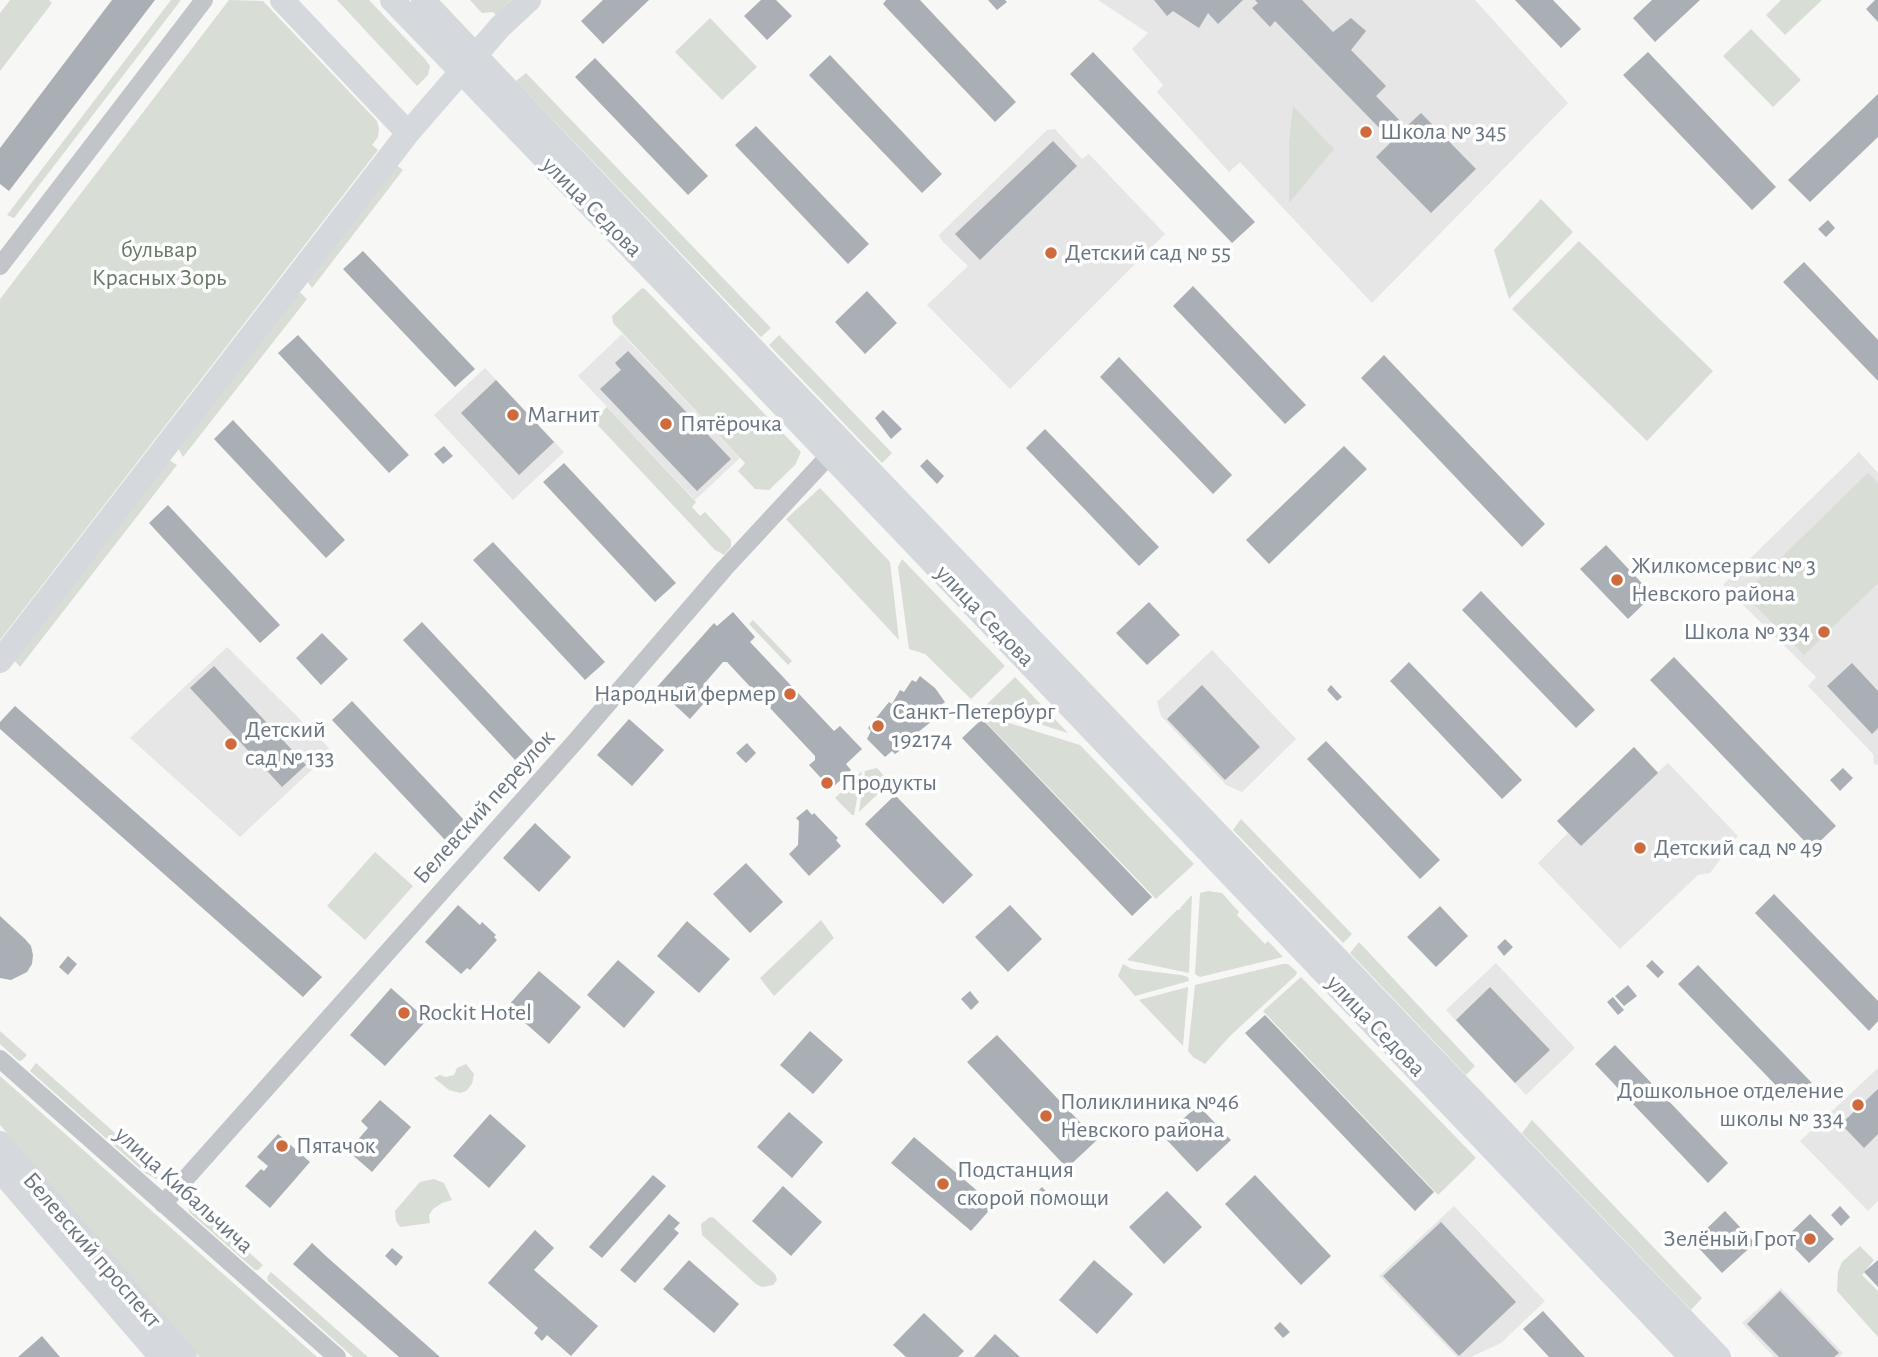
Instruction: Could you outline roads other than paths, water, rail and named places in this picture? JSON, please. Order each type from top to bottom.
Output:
[{"type":"main road","points":[[282,0],[408,133]]},
{"type":"main road","name":"улица Седова","points":[[391,0],[468,64],[836,448],[1719,1357]]},
{"type":"main road","name":"улица Седова","points":[[424,0],[468,64]]},
{"type":"main road","points":[[0,661],[408,133],[500,27],[529,0]]},
{"type":"main road","name":"улица Седова","points":[[836,448],[1691,1357]]},
{"type":"main road","name":"Белевский проспект","points":[[0,1143],[184,1357]]},
{"type":"main road","name":"Белевский проспект","points":[[0,1170],[161,1357]]},
{"type":"street","points":[[0,266],[204,0]]},
{"type":"street","name":"Белевский переулок","points":[[163,1204],[574,743],[747,544],[836,448]]},
{"type":"street","name":"улица Кибальчича","points":[[0,1059],[337,1357]]},
{"type":"place","name":"Школа № 345","points":[[1366,132]]},
{"type":"place","name":"Детский сад № 55","points":[[1051,253]]},
{"type":"place","name":"Магнит","points":[[513,415]]},
{"type":"place","name":"Пятёрочка","points":[[666,424]]},
{"type":"place","name":"Жилкомсервис № 3 Невского района","points":[[1617,580]]},
{"type":"place","name":"Школа № 334","points":[[1824,632]]},
{"type":"place","name":"Народный фермер","points":[[790,694]]},
{"type":"place","name":"Санкт-Петербург 192174","points":[[878,726]]},
{"type":"place","name":"Детский сад № 133","points":[[231,744]]},
{"type":"place","name":"Продукты","points":[[827,783]]},
{"type":"place","name":"Детский сад № 49","points":[[1640,848]]},
{"type":"place","name":"Rockit Hotel","points":[[404,1013]]},
{"type":"place","name":"Дошкольное отделение школы № 334","points":[[1858,1105]]},
{"type":"place","name":"Поликлиника №46 Невского района","points":[[1046,1116]]},
{"type":"place","name":"Пятачок","points":[[282,1146]]},
{"type":"place","name":"Подстанция скорой помощи","points":[[943,1184]]},
{"type":"place","name":"Зелёный Грот","points":[[1810,1239]]},
{"type":"park label","name":"бульвар Красных Зорь","points":[[159,264]]}]
